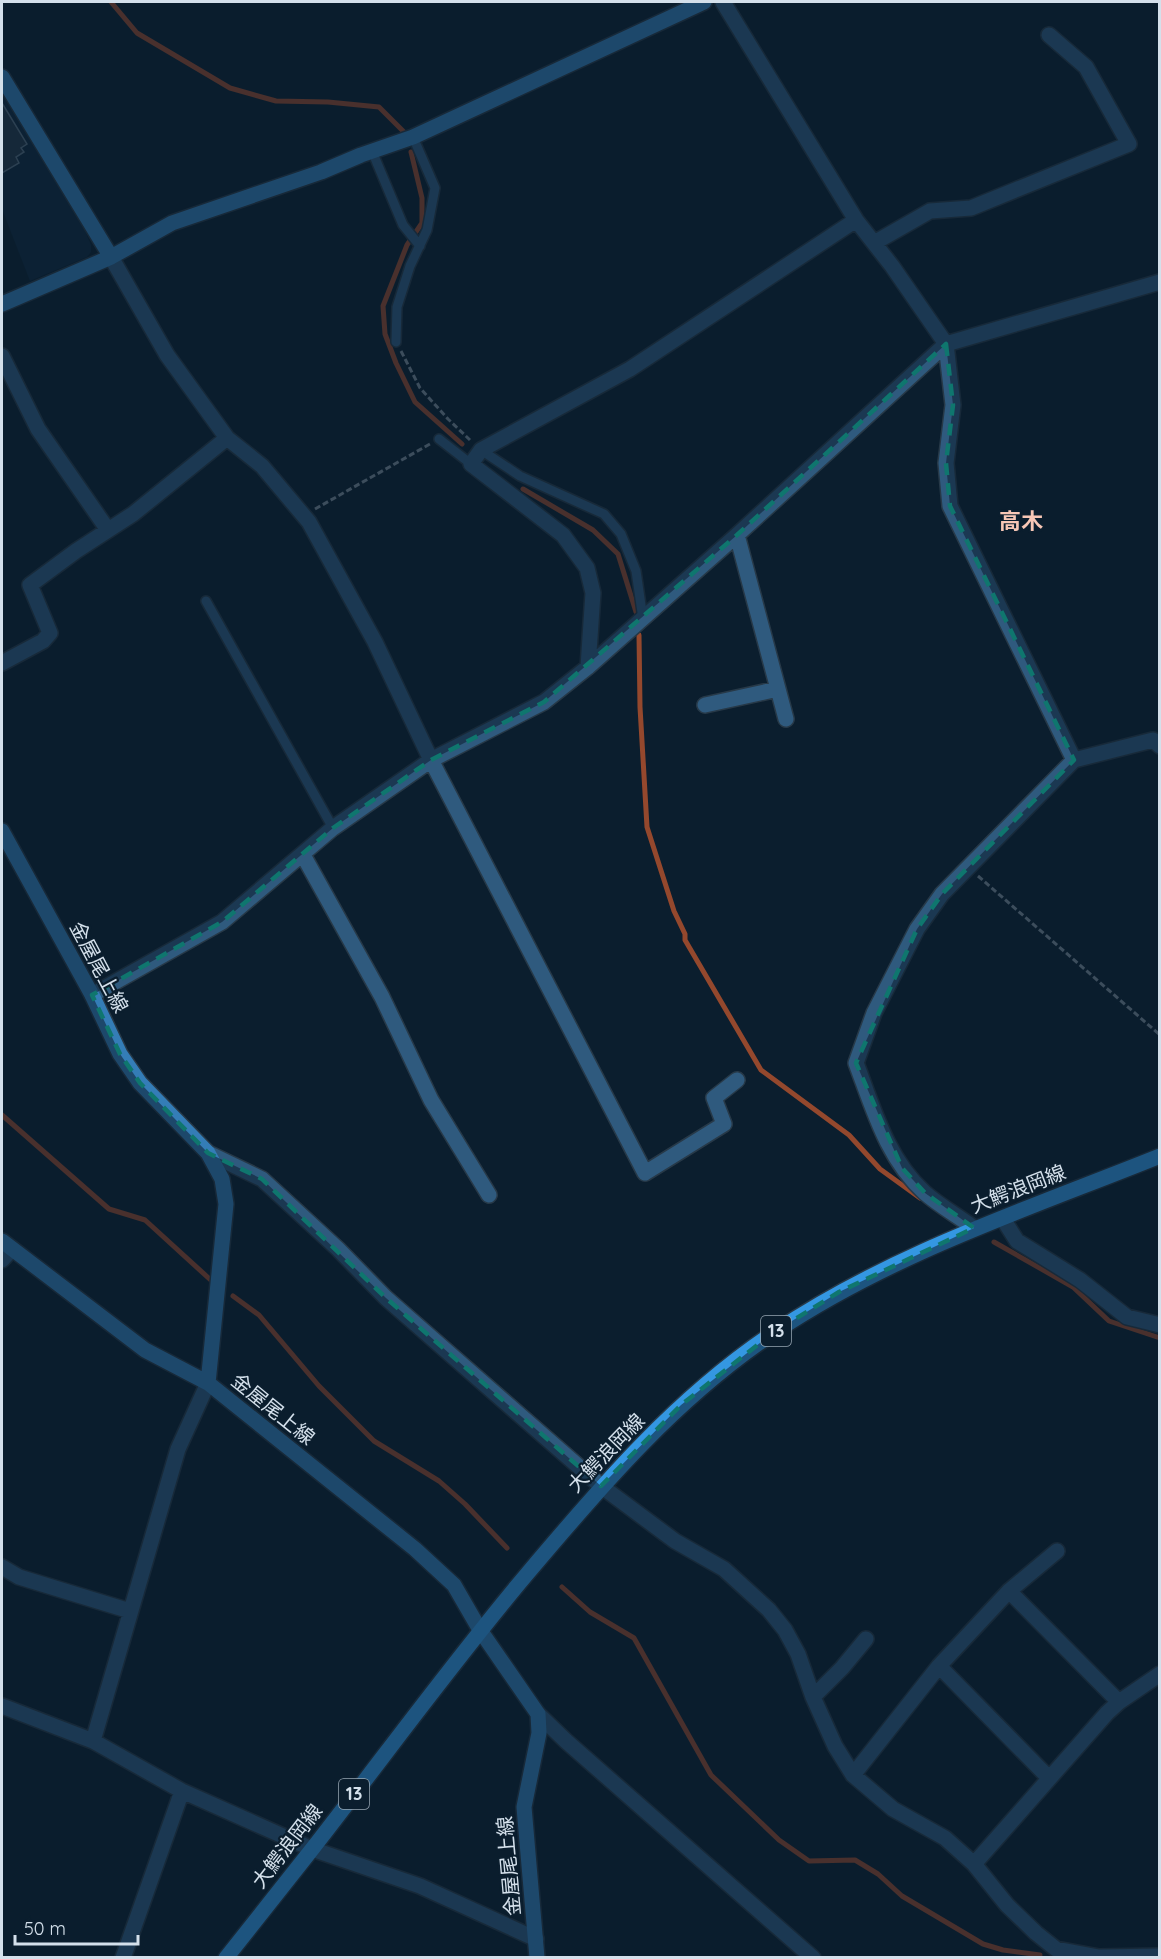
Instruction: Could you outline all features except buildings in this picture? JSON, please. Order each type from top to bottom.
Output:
[{"type":"main road","points":[[2,304],[111,257],[172,223],[321,172],[413,137],[704,2]]},
{"type":"main road","points":[[2,77],[111,257]]},
{"type":"main road","name":"金屋尾上線","points":[[4,841],[92,996],[120,1054],[140,1083],[208,1153],[222,1179],[226,1204],[208,1383],[415,1549],[454,1585],[480,1630],[538,1714],[539,1733],[524,1807],[537,1958]]},
{"type":"main road","name":"大鰐浪岡線","points":[[226,1958],[480,1630],[601,1486],[681,1405],[730,1364],[774,1332],[838,1292],[974,1228],[1003,1219],[1160,1156]]},
{"type":"main road","points":[[5,1250],[145,1350],[208,1383]]},
{"type":"street","points":[[723,2],[856,220],[892,266],[946,344],[953,405],[946,463],[950,506],[1074,760]]},
{"type":"street","points":[[874,243],[930,210],[971,208],[1130,144],[1086,67],[1049,35]]},
{"type":"street","points":[[588,667],[593,593],[587,568],[563,535],[471,465],[481,450],[630,369],[856,220]]},
{"type":"street","points":[[111,257],[167,355],[227,438],[262,466],[309,522],[375,642],[431,760],[645,1173],[724,1124],[714,1098],[737,1080]]},
{"type":"street","points":[[92,996],[222,922],[333,828],[431,760],[544,702],[643,619],[946,344],[1160,282]]},
{"type":"street","points":[[2,356],[38,429],[108,530]]},
{"type":"street","points":[[2,663],[43,641],[50,633],[30,585],[133,514],[227,438]]},
{"type":"street","points":[[737,535],[786,719]]},
{"type":"street","points":[[705,705],[778,688]]},
{"type":"street","points":[[974,1228],[925,1193],[902,1168],[881,1130],[855,1063],[874,1013],[917,929],[942,894],[1074,760],[1158,742]]},
{"type":"street","points":[[303,855],[382,997],[431,1100],[489,1195]]},
{"type":"street","points":[[208,1153],[262,1179],[386,1298],[601,1486],[675,1541],[723,1569],[769,1610],[785,1630],[798,1654],[813,1697],[835,1746],[853,1775],[893,1809],[945,1838],[974,1864],[1007,1905],[1053,1953],[1099,1957],[1160,1956]]},
{"type":"street","points":[[1003,1219],[1017,1241],[1080,1280],[1118,1311],[1127,1317],[1160,1325]]},
{"type":"street","points":[[93,1741],[178,1449],[208,1383]]},
{"type":"street","points":[[853,1775],[939,1666],[1009,1592],[1057,1551]]},
{"type":"street","points":[[2,1567],[19,1577],[130,1611]]},
{"type":"street","points":[[1009,1592],[1119,1702]]},
{"type":"street","points":[[813,1697],[842,1668],[866,1639]]},
{"type":"street","points":[[939,1666],[1049,1778]]},
{"type":"street","points":[[974,1864],[1119,1702],[1160,1674]]},
{"type":"street","points":[[2,1706],[93,1741],[182,1791],[312,1849],[420,1886],[536,1939]]},
{"type":"street","points":[[538,1714],[813,1958]]},
{"type":"street","points":[[123,1958],[182,1791]]},
{"type":"lane","points":[[396,342],[397,307],[410,266],[427,230],[435,188],[413,137]]},
{"type":"lane","points":[[372,151],[403,225],[420,246]]},
{"type":"lane","points":[[439,439],[471,465]]},
{"type":"lane","points":[[481,450],[520,476],[604,514],[621,534],[636,571],[643,619]]},
{"type":"lane","points":[[206,601],[333,828]]},
{"type":"path","points":[[396,342],[420,388],[481,450]]},
{"type":"path","points":[[303,516],[439,439]]},
{"type":"path","points":[[968,867],[1160,1035]]},
{"type":"highlighted area","points":[[946,344],[953,405],[946,463],[950,506],[1074,760],[942,894],[917,929],[856,1063],[902,1168],[925,1193],[974,1228],[839,1292],[774,1332],[681,1405],[601,1486],[386,1298],[262,1179],[208,1153],[140,1083],[120,1054],[92,995],[222,922],[333,828],[431,760],[544,702],[737,535]]},
{"type":"shaded area","points":[[2,94],[85,231],[91,245],[91,252],[87,257],[30,281],[2,209]]},
{"type":"waterway","points":[[111,2],[137,33],[230,88],[276,101],[328,102],[379,107],[404,132]]},
{"type":"waterway","points":[[411,152],[422,198],[422,223],[407,245],[383,306],[385,334],[415,402],[462,444]]},
{"type":"waterway","points":[[523,489],[593,530],[618,554],[636,612]]},
{"type":"waterway","points":[[639,635],[640,707],[647,827],[674,911],[685,934],[685,940],[761,1070],[849,1135],[880,1169],[920,1198]]},
{"type":"waterway","points":[[2,1115],[109,1209],[145,1220],[214,1283]]},
{"type":"waterway","points":[[994,1242],[1073,1287],[1109,1321],[1160,1338]]},
{"type":"waterway","points":[[233,1296],[259,1315],[319,1386],[374,1441],[439,1481],[465,1504],[507,1548]]},
{"type":"waterway","points":[[562,1587],[590,1612],[634,1638],[711,1775],[779,1840],[809,1861],[855,1860],[878,1874],[902,1896],[983,1944],[1003,1950],[1040,1955]]},
{"type":"district","name":"高木","points":[[1021,521]]}]
